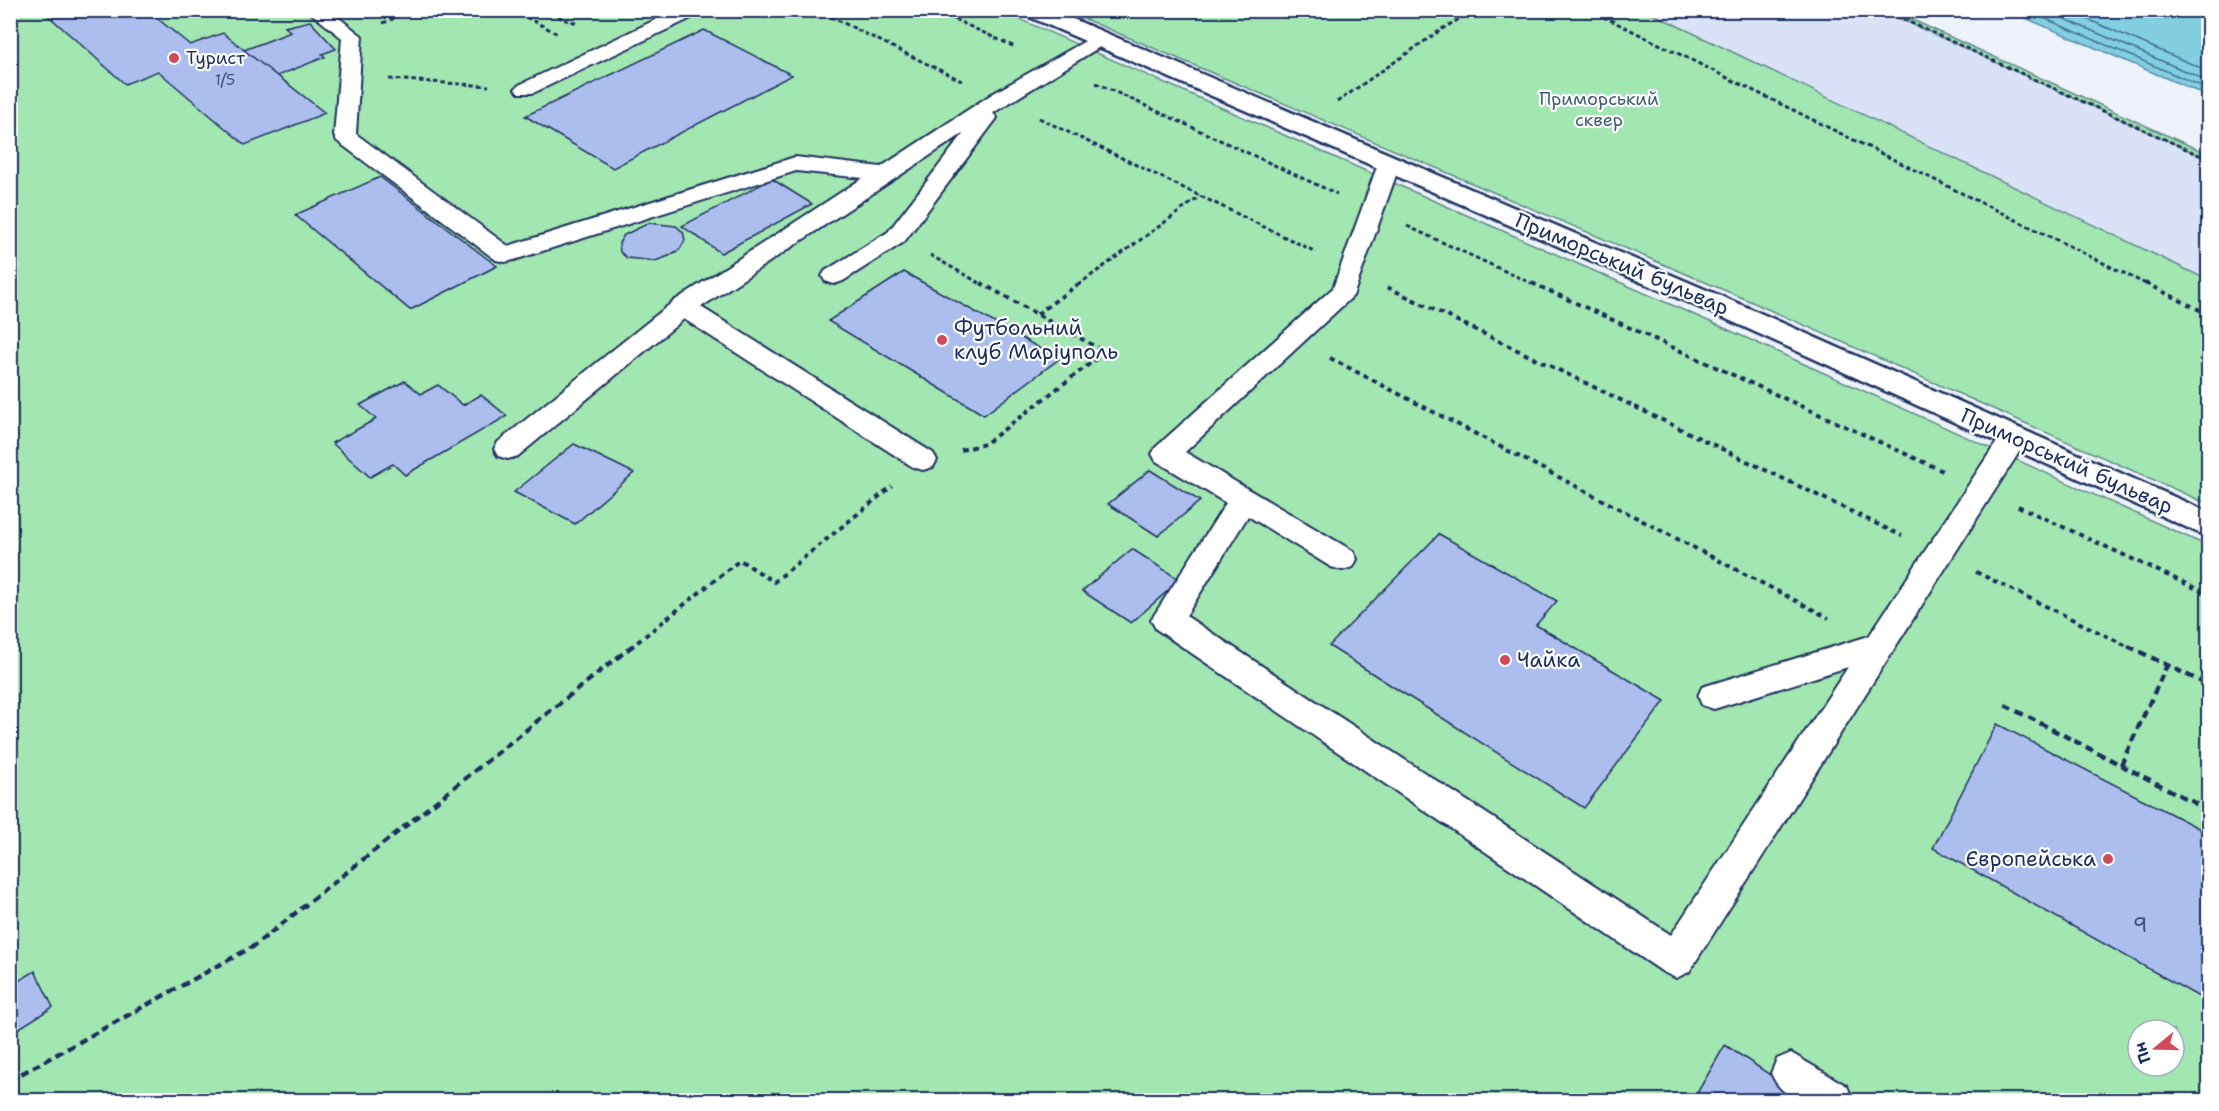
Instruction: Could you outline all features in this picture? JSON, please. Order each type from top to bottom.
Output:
[{"type":"street","name":"Приморський бульвар","points":[[1033,10],[1734,312],[2208,525]]},
{"type":"lane","points":[[316,10],[352,36],[345,136],[505,255],[795,164],[886,174]]},
{"type":"lane","points":[[525,89],[693,10]]},
{"type":"lane","points":[[508,449],[683,307],[1000,99],[1101,40]]},
{"type":"lane","points":[[834,276],[896,237],[1000,99]]},
{"type":"lane","points":[[1342,559],[1166,454],[1344,291],[1389,164]]},
{"type":"lane","points":[[683,307],[923,460]]},
{"type":"lane","points":[[1244,500],[1167,620],[1676,960],[2014,438]]},
{"type":"lane","points":[[1714,696],[1880,645]]},
{"type":"lane","points":[[1791,1073],[1833,1101]]},
{"type":"path","points":[[817,10],[2208,685]]},
{"type":"path","points":[[934,10],[2208,594]]},
{"type":"path","points":[[1335,103],[1445,27],[1476,10]]},
{"type":"path","points":[[1590,10],[2208,314]]},
{"type":"path","points":[[1883,10],[2208,159]]},
{"type":"path","points":[[349,76],[525,89]]},
{"type":"path","points":[[1037,314],[1201,196]]},
{"type":"path","points":[[896,237],[1105,352],[985,444]]},
{"type":"path","points":[[1292,338],[1880,645]]},
{"type":"path","points":[[10,1080],[255,946],[740,560],[774,582],[923,460]]},
{"type":"path","points":[[2121,765],[2168,665]]},
{"type":"path","points":[[2005,705],[2208,810]]},
{"type":"shaded area","points":[[1647,11],[1883,11],[2208,159],[2208,280]]},
{"type":"green space","points":[[10,11],[1001,11],[1722,327],[2208,546],[2208,1100],[11,1100]]},
{"type":"green space","name":"Приморський сквер","points":[[1066,11],[1647,11],[2208,280],[2208,504],[1745,299]]},
{"type":"green space","points":[[1883,11],[1893,11],[2208,154],[2208,159]]},
{"type":"water","points":[[2009,11],[2208,11],[2208,96]]},
{"type":"building","points":[[42,10],[147,10],[190,45],[223,33],[325,113],[245,145],[158,71],[125,84]]},
{"type":"building","points":[[310,21],[336,49],[322,54],[325,57],[277,76],[244,50],[291,32],[285,27]]},
{"type":"building","points":[[704,30],[792,75],[613,168],[525,116]]},
{"type":"building","points":[[380,177],[497,266],[410,310],[295,215]]},
{"type":"building","points":[[772,179],[812,204],[721,253],[682,226]]},
{"type":"building","points":[[649,223],[676,226],[683,232],[685,240],[680,249],[655,261],[627,258],[620,252],[619,243],[624,235]]},
{"type":"building","points":[[904,272],[1059,359],[984,415],[828,321]]},
{"type":"building","points":[[405,381],[421,394],[438,385],[463,405],[481,395],[507,416],[405,475],[393,464],[370,477],[332,443],[376,419],[360,405]]},
{"type":"building","points":[[574,444],[634,473],[575,524],[514,492]]},
{"type":"building","points":[[1150,470],[1200,501],[1158,536],[1108,504]]},
{"type":"building","points":[[1439,534],[1557,601],[1536,625],[1665,701],[1584,808],[1329,646]]},
{"type":"building","points":[[1132,549],[1180,580],[1131,623],[1082,591]]},
{"type":"building","points":[[1997,724],[2208,833],[2208,1002],[1933,848]]},
{"type":"building","points":[[35,971],[53,1007],[10,1034],[10,986]]},
{"type":"building","points":[[1725,1045],[1808,1100],[1693,1100]]},
{"type":"place","name":"Турист","points":[[174,58]]},
{"type":"place","name":"Футбольний клуб Маріуполь","points":[[942,340]]},
{"type":"place","name":"Чайка","points":[[1505,660]]},
{"type":"place","name":"Європейська","points":[[2108,859]]}]
